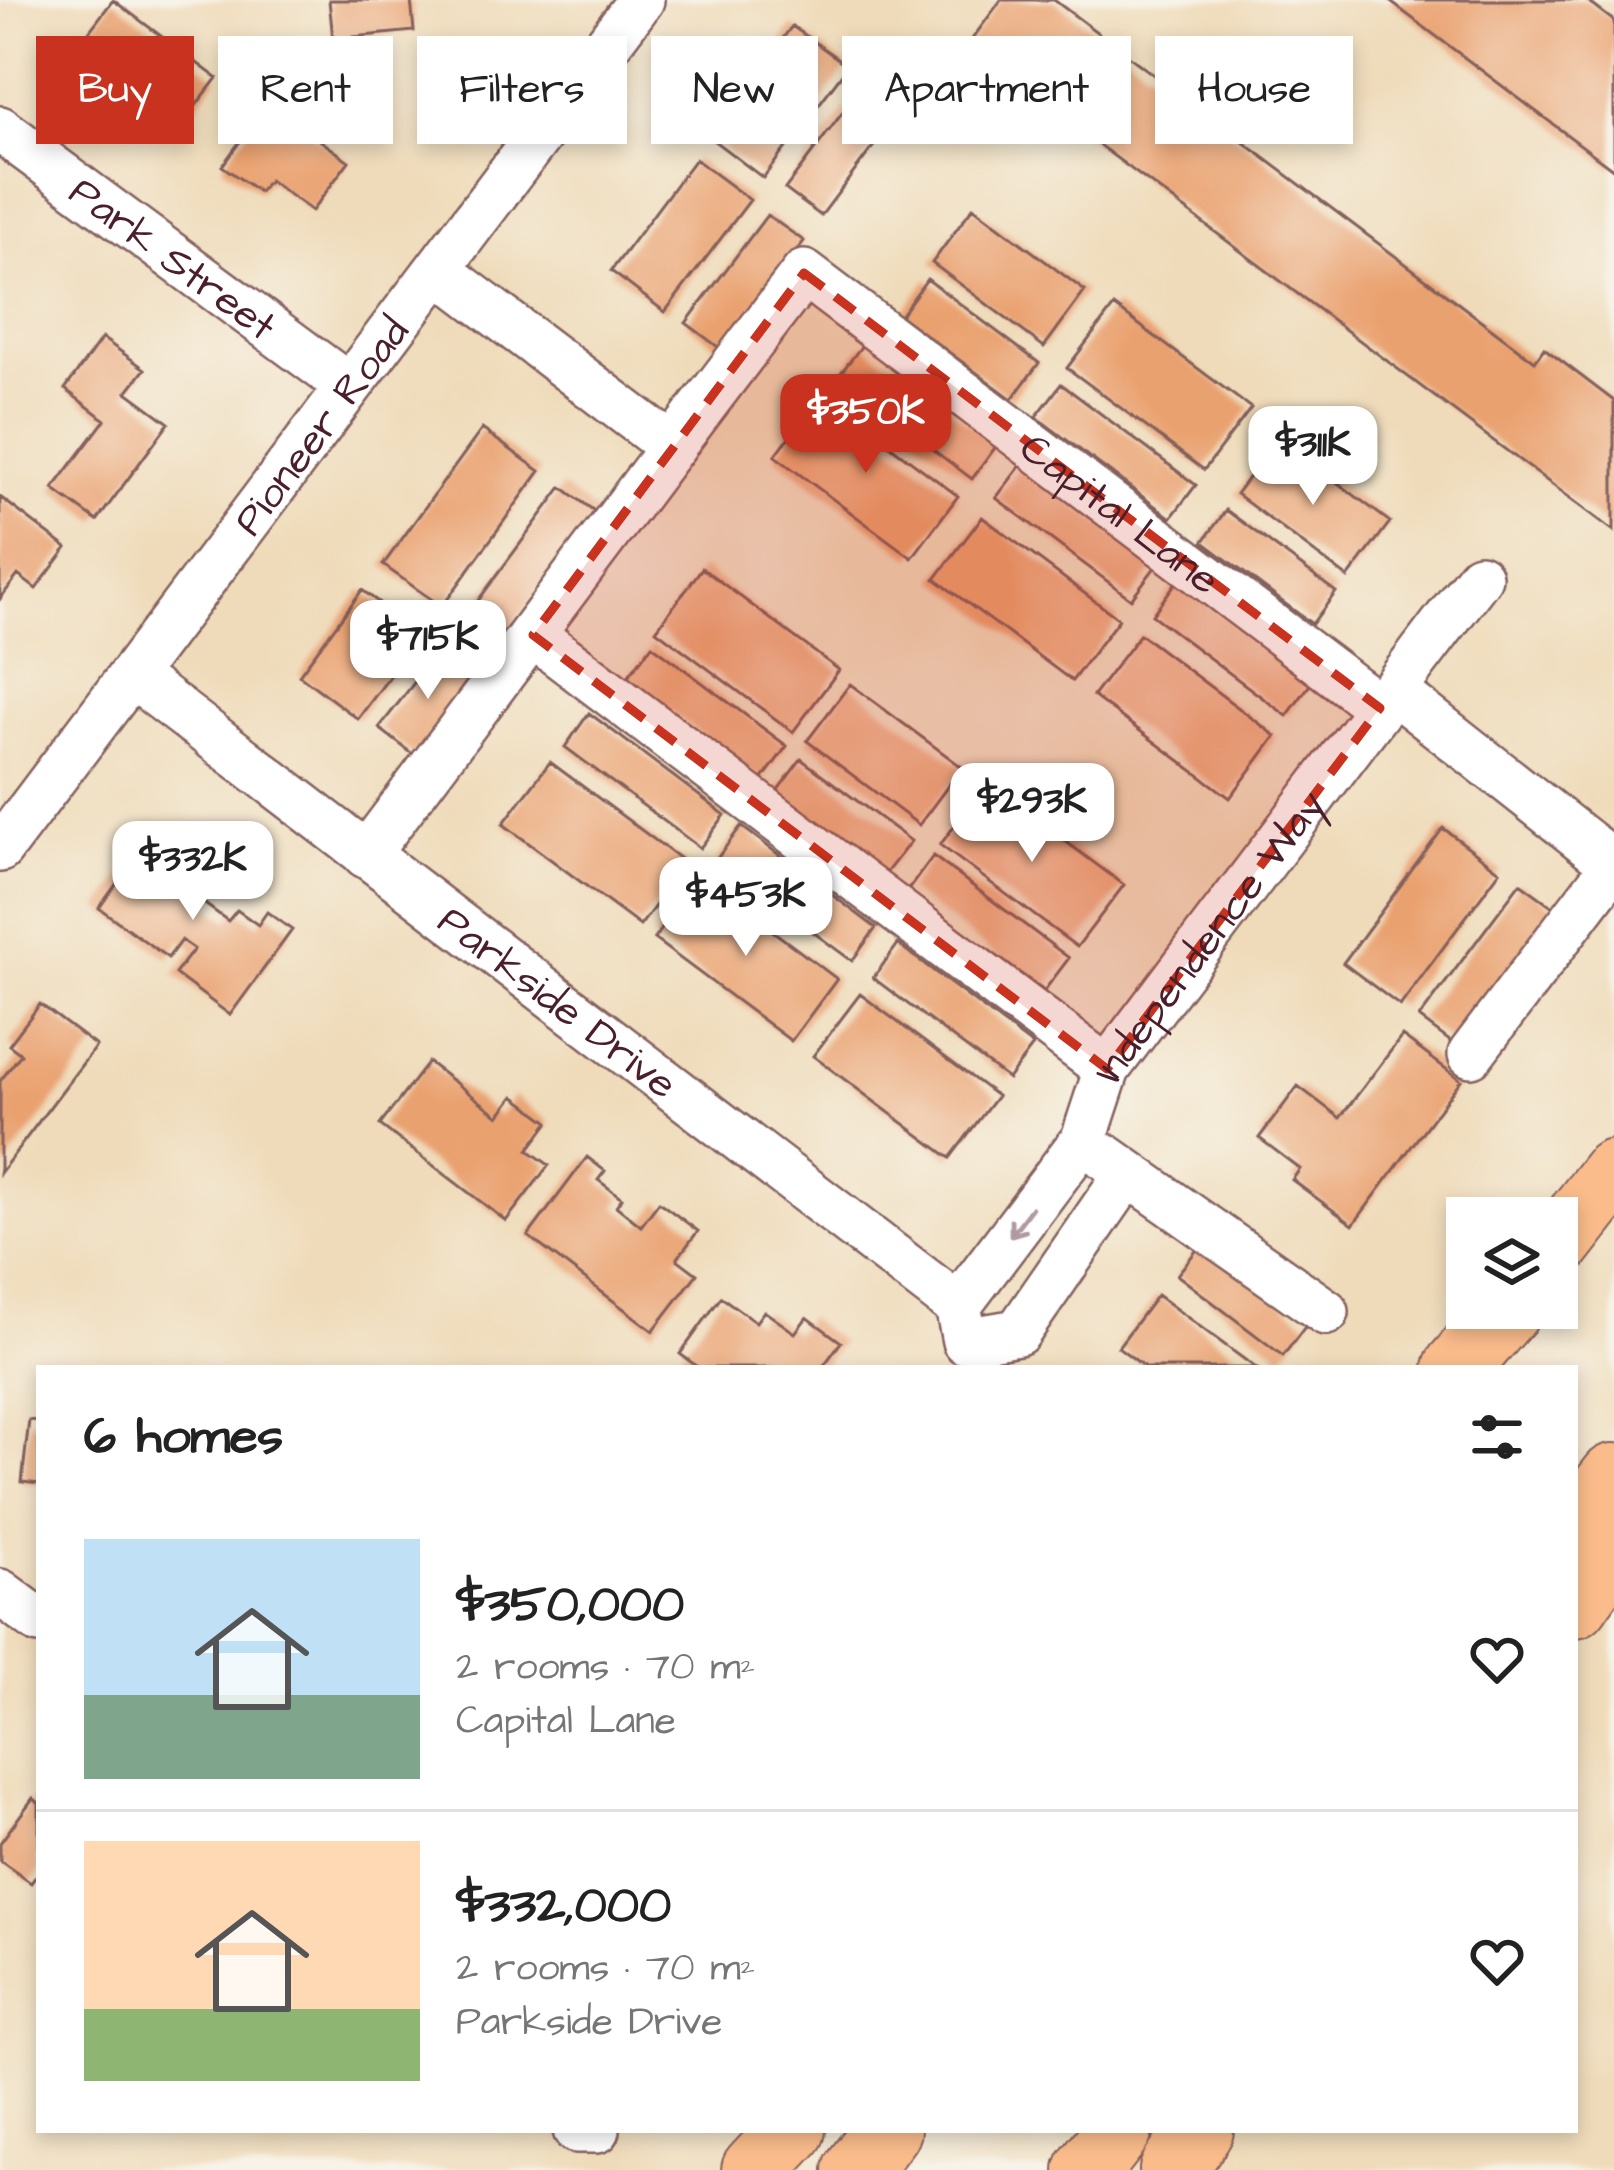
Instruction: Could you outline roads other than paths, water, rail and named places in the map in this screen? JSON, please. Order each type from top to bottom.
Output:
[{"type":"highway","points":[[1578,1219],[1614,1173]]},
{"type":"highway","points":[[1462,1365],[1492,1329]]},
{"type":"highway","points":[[1578,1524],[1614,1477]]},
{"type":"highway","points":[[1578,1600],[1614,1550]]},
{"type":"highway","points":[[755,2170],[789,2133]]},
{"type":"highway","points":[[857,2170],[885,2133]]},
{"type":"highway","points":[[1088,2170],[1117,2133]]},
{"type":"highway","points":[[1173,2170],[1198,2133]]},
{"type":"street","name":"Pioneer Road","points":[[0,849],[641,0]]},
{"type":"street","name":"Park Street","points":[[0,129],[348,386]]},
{"type":"street","points":[[366,856],[672,447],[438,270]]},
{"type":"street","name":"Capital Lane","points":[[672,447],[804,273],[1614,865]]},
{"type":"street","name":"Independence Way","points":[[962,1323],[1084,1139],[1107,1069],[1479,577]]},
{"type":"street","points":[[533,635],[1107,1069]]},
{"type":"street","name":"Parkside Drive","points":[[132,675],[962,1323]]},
{"type":"street","points":[[1471,1054],[1614,865]]},
{"type":"street","points":[[1084,1139],[1326,1312]]},
{"type":"street","points":[[962,1323],[1018,1332],[1127,1174]]},
{"type":"street","points":[[0,1592],[36,1619]]}]
